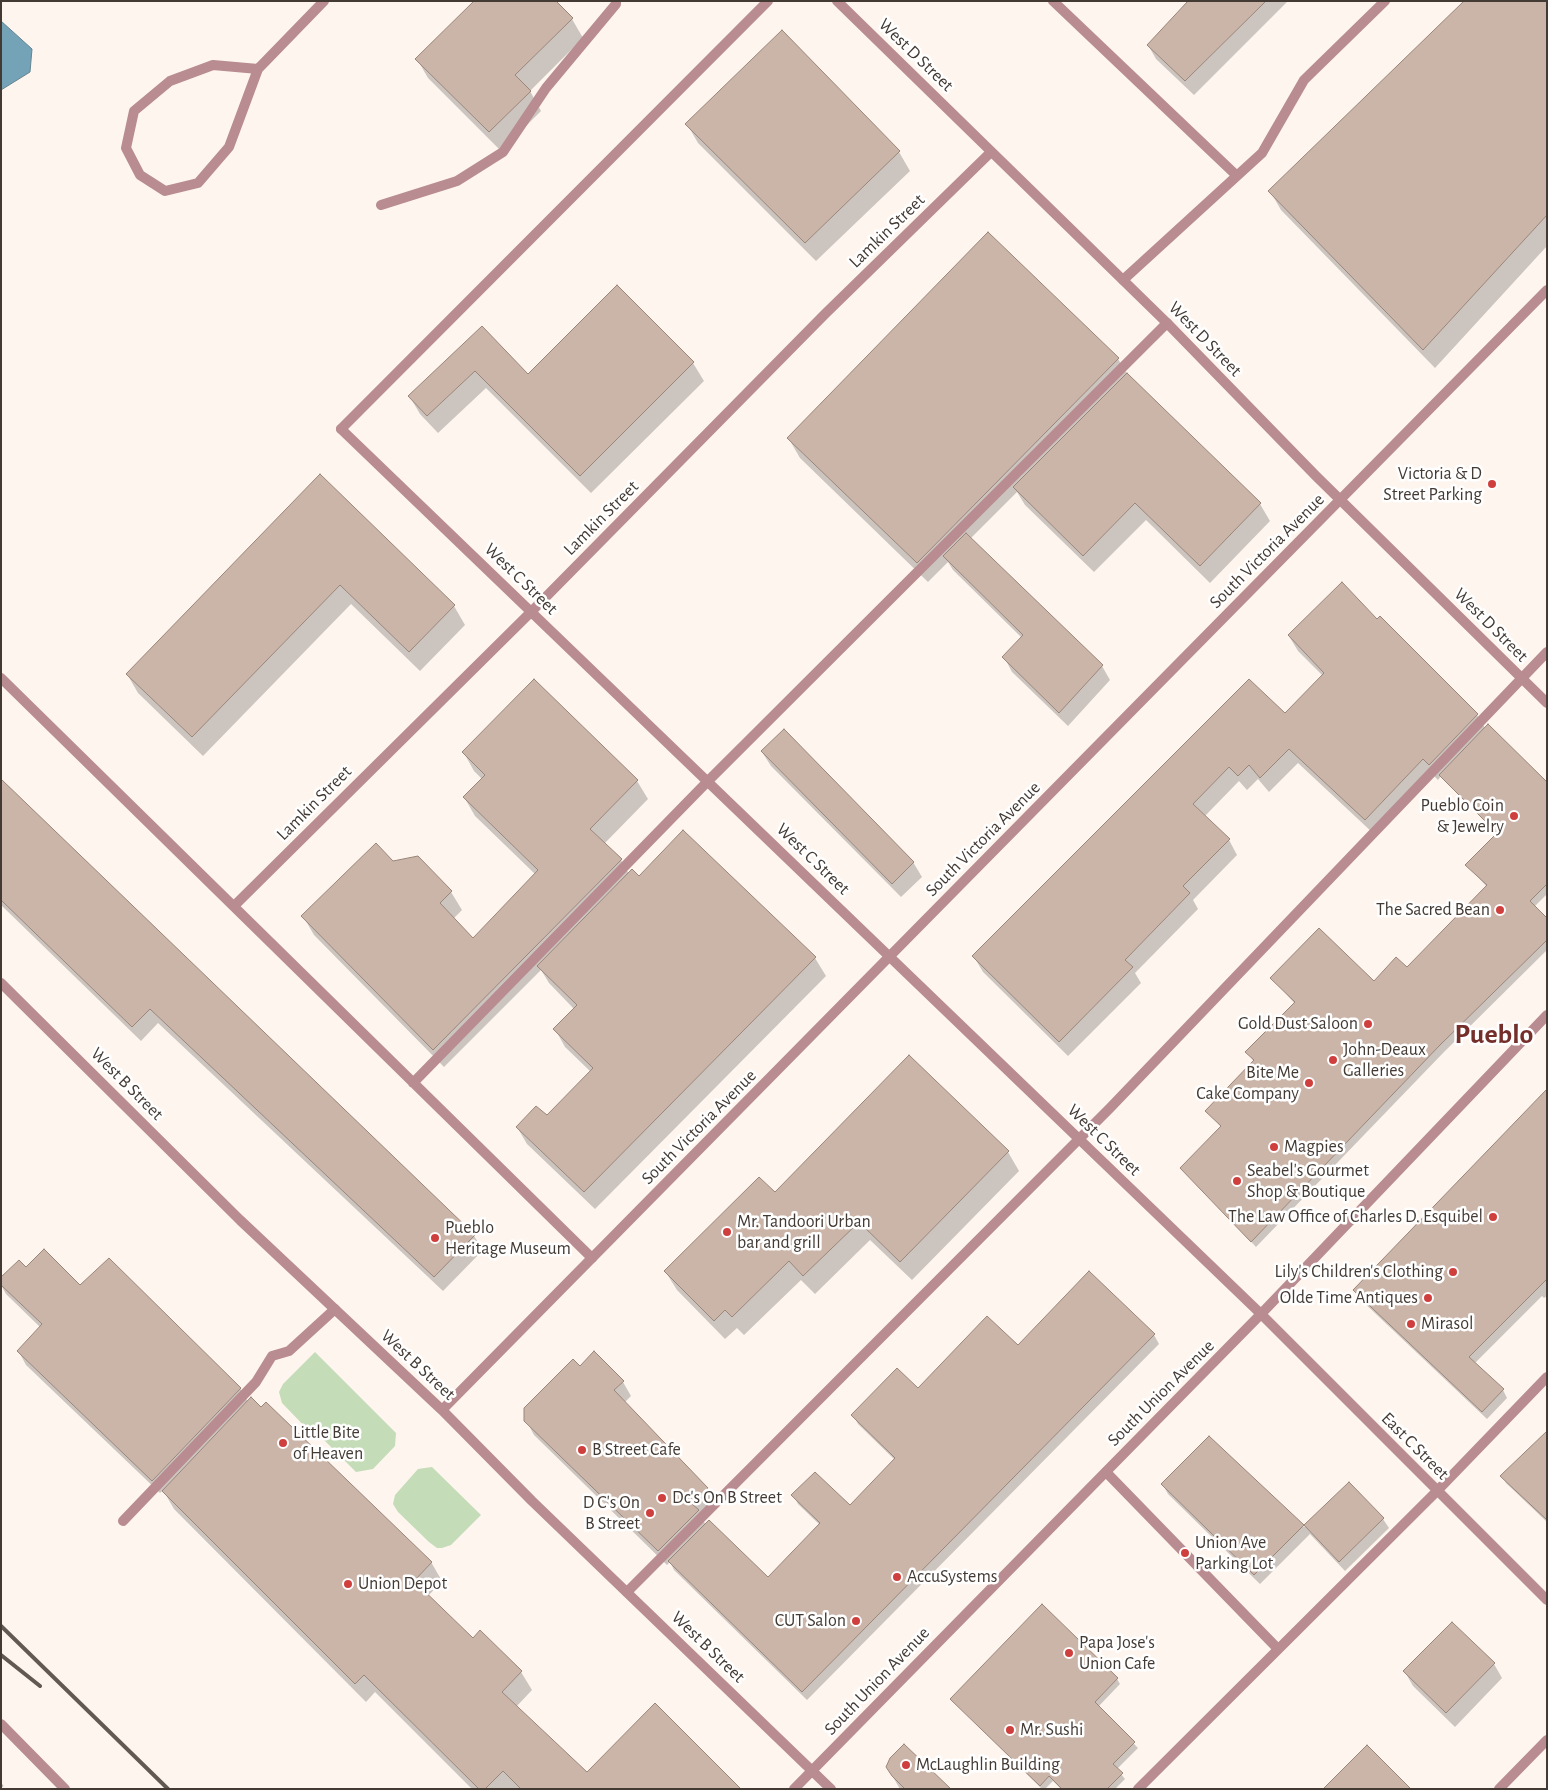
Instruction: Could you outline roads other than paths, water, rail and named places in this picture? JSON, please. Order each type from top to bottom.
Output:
[{"type":"street","points":[[258,69],[212,65],[170,81],[134,111],[126,148],[140,175],[164,191],[198,183],[229,147],[258,69],[324,1]]},
{"type":"street","points":[[382,205],[456,181],[503,152],[546,88],[616,4],[616,1]]},
{"type":"street","name":"West C Street","points":[[768,1],[341,429],[1261,1314]]},
{"type":"street","name":"West D Street","points":[[837,1],[1167,323],[1340,500],[1547,703]]},
{"type":"street","points":[[1054,1],[1236,175]]},
{"type":"street","points":[[1123,280],[1262,153],[1304,80],[1385,1]]},
{"type":"street","name":"Lamkin Street","points":[[234,906],[531,612],[818,321],[991,152]]},
{"type":"street","name":"South Victoria Avenue","points":[[442,1410],[1547,290]]},
{"type":"street","points":[[414,1082],[708,781],[1167,323]]},
{"type":"street","points":[[627,1592],[1079,1139],[1520,677],[1547,652]]},
{"type":"street","points":[[1,678],[592,1258]]},
{"type":"street","name":"West B Street","points":[[1,983],[240,1220],[442,1410],[532,1501],[831,1789]]},
{"type":"street","name":"South Union Avenue","points":[[794,1789],[1261,1314],[1547,1015]]},
{"type":"street","points":[[123,1521],[256,1382],[272,1356],[289,1351],[335,1309]]},
{"type":"street","name":"East C Street","points":[[1261,1314],[1547,1600]]},
{"type":"street","points":[[1138,1789],[1437,1491],[1547,1377]]},
{"type":"street","points":[[1106,1472],[1278,1649]]},
{"type":"street","points":[[1,1724],[65,1789]]},
{"type":"street","points":[[1499,1789],[1547,1740]]},
{"type":"water","points":[[1,21],[32,49],[30,72],[1,90]]},
{"type":"railway","points":[[1,1626],[168,1789]]},
{"type":"railway","points":[[1,1655],[40,1686]]},
{"type":"place","name":"Victoria & D Street Parking","points":[[1492,484]]},
{"type":"place","name":"Pueblo Coin & Jewelry","points":[[1514,816]]},
{"type":"place","name":"The Sacred Bean","points":[[1500,910]]},
{"type":"place","name":"Gold Dust Saloon","points":[[1368,1024]]},
{"type":"place","name":"John-Deaux Galleries","points":[[1333,1060]]},
{"type":"place","name":"Bite Me Cake Company","points":[[1309,1083]]},
{"type":"place","name":"Magpies","points":[[1274,1147]]},
{"type":"place","name":"Seabel's Gourmet Shop & Boutique","points":[[1237,1181]]},
{"type":"place","name":"The Law Office of Charles D. Esquibel","points":[[1493,1217]]},
{"type":"place","name":"Mr. Tandoori Urban bar and grill","points":[[727,1232]]},
{"type":"place","name":"Pueblo Heritage Museum","points":[[435,1238]]},
{"type":"place","name":"Lily's Children's Clothing","points":[[1453,1272]]},
{"type":"place","name":"Olde Time Antiques","points":[[1428,1298]]},
{"type":"place","name":"Mirasol","points":[[1411,1324]]},
{"type":"place","name":"Little Bite of Heaven","points":[[283,1443]]},
{"type":"place","name":"B Street Cafe","points":[[582,1450]]},
{"type":"place","name":"Dc's On B Street","points":[[662,1498]]},
{"type":"place","name":"D C's On B Street","points":[[650,1513]]},
{"type":"place","name":"Union Ave Parking Lot","points":[[1185,1553]]},
{"type":"place","name":"AccuSystems","points":[[897,1577]]},
{"type":"place","name":"Union Depot","points":[[348,1584]]},
{"type":"place","name":"CUT Salon","points":[[856,1621]]},
{"type":"place","name":"Papa Jose's Union Cafe","points":[[1069,1653]]},
{"type":"place","name":"Mr. Sushi","points":[[1010,1730]]},
{"type":"place","name":"McLaughlin Building","points":[[906,1765]]},
{"type":"district","name":"Pueblo","points":[[1494,1035]]}]
